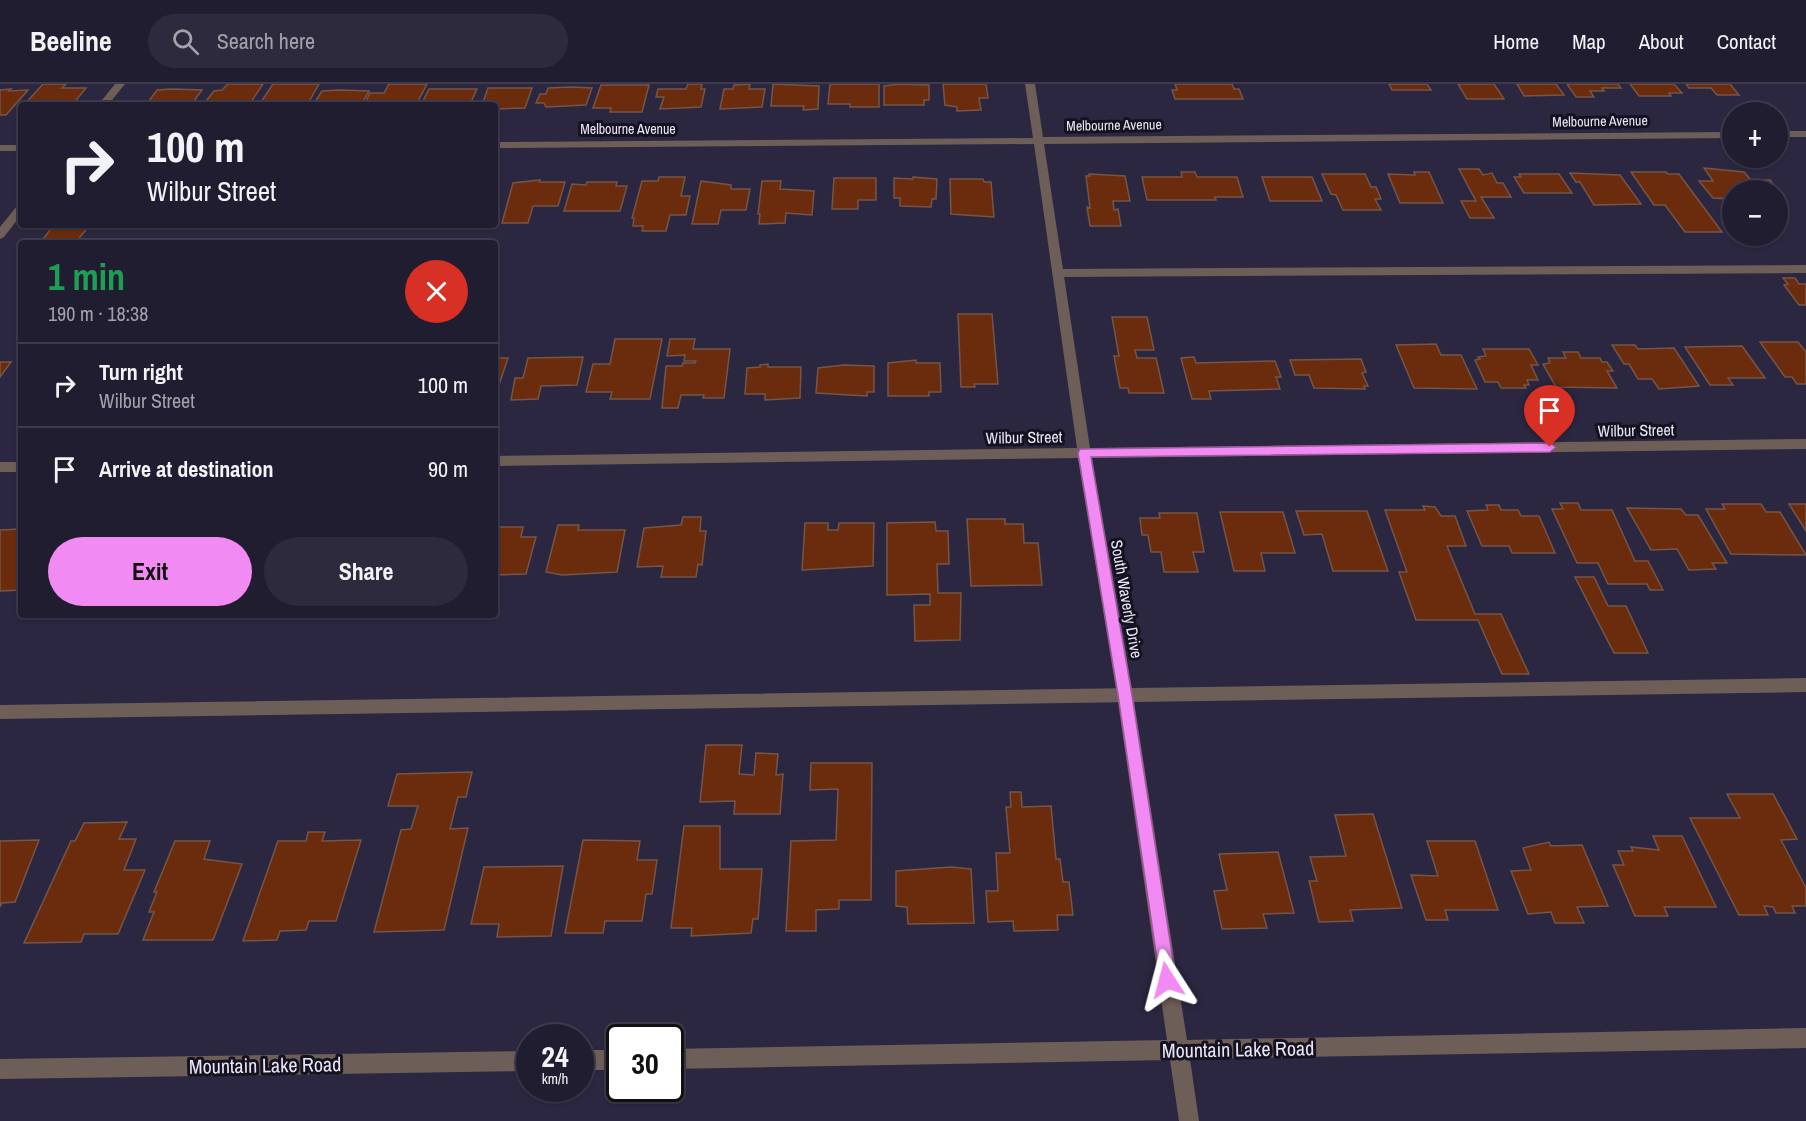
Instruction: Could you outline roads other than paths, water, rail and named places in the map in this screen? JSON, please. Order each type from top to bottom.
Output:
[{"type":"street","points":[[105,102],[120,84]]},
{"type":"street","name":"South Waverly Drive","points":[[1030,84],[1084,453],[1125,695],[1188,1121]]},
{"type":"street","points":[[1788,134],[1806,134]]},
{"type":"street","name":"Melbourne Avenue","points":[[498,145],[1722,135]]},
{"type":"street","points":[[0,148],[18,148]]},
{"type":"street","points":[[0,234],[18,212]]},
{"type":"street","points":[[1059,273],[1806,269]]},
{"type":"street","name":"Wilbur Street","points":[[498,460],[1806,444]]},
{"type":"street","points":[[0,467],[18,467]]},
{"type":"street","points":[[0,712],[1806,685]]},
{"type":"street","name":"Mountain Lake Road","points":[[684,1059],[1806,1038]]},
{"type":"street","name":"Mountain Lake Road","points":[[0,1070],[516,1061]]}]
